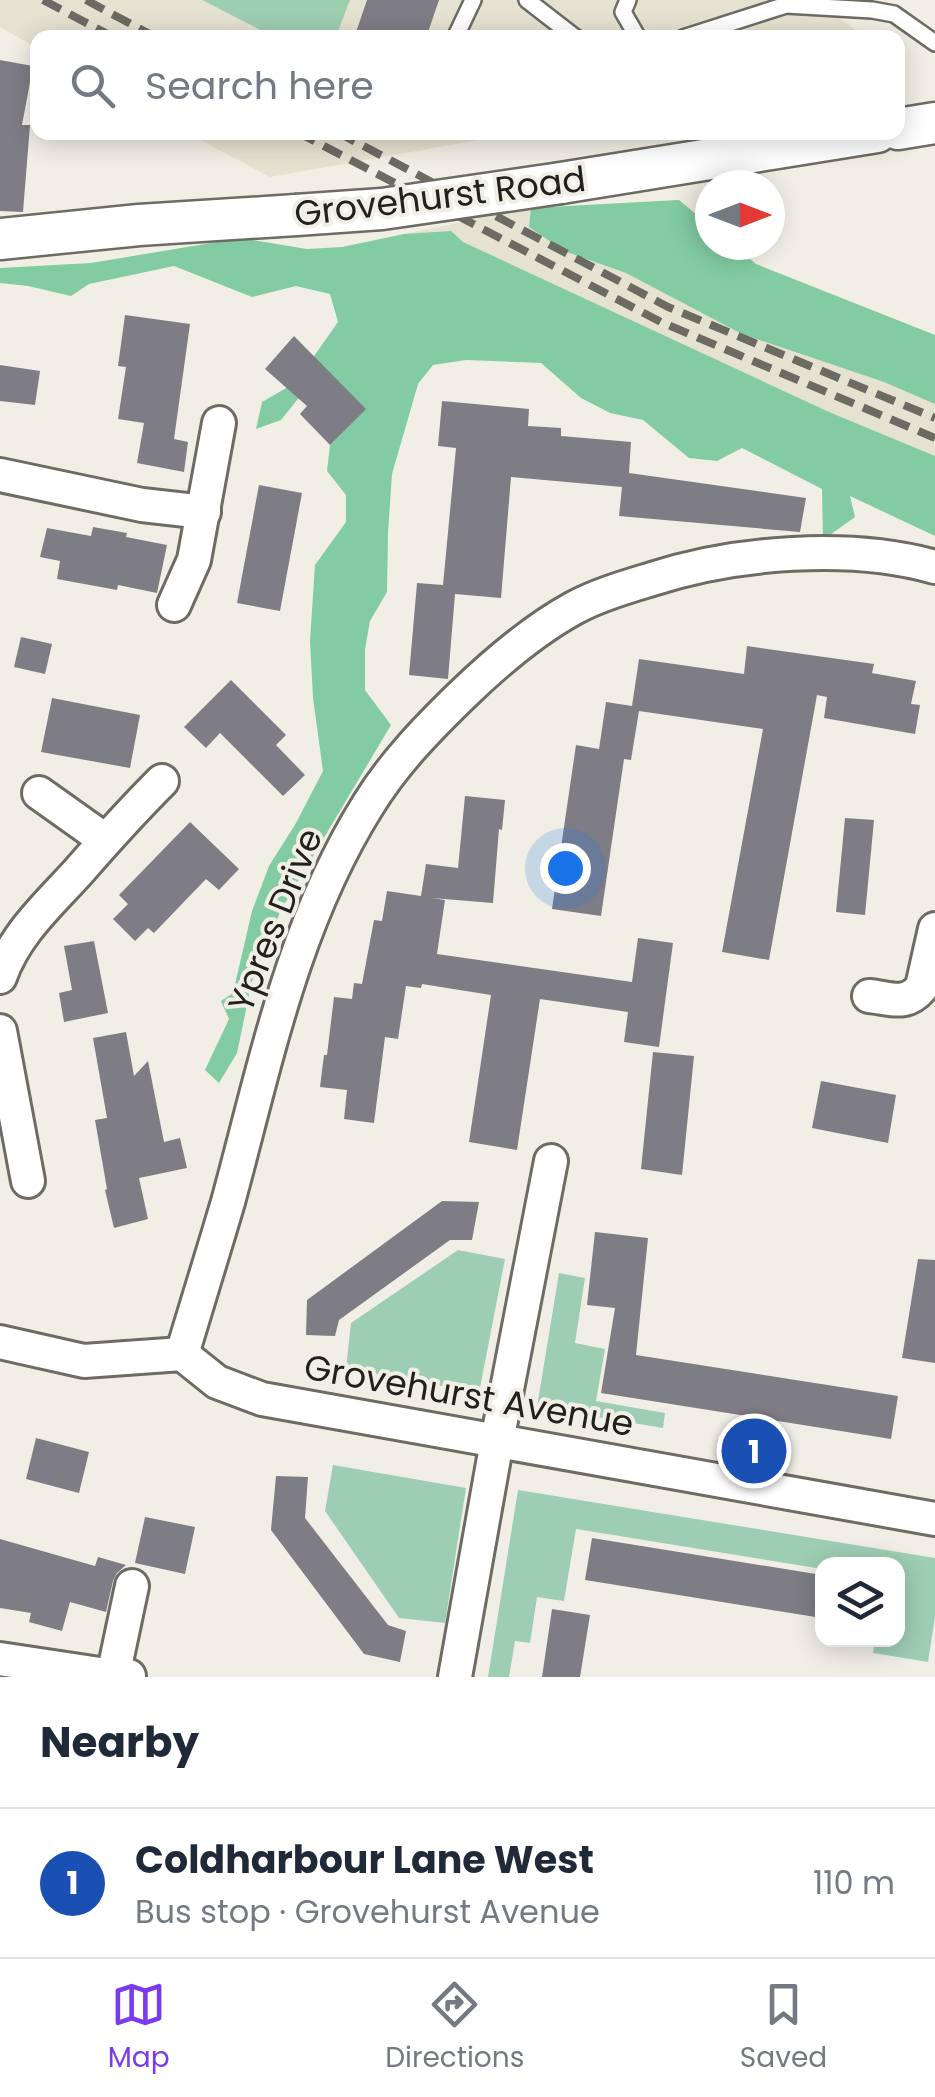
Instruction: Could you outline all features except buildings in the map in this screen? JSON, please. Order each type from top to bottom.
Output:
[{"type":"street","points":[[905,128],[935,123]]},
{"type":"street","name":"Grovehurst Road","points":[[0,239],[185,221],[382,210],[827,140]]},
{"type":"street","points":[[174,605],[194,560],[220,423]]},
{"type":"street","points":[[0,475],[142,505],[204,512]]},
{"type":"street","name":"Ypres Drive","points":[[182,1354],[228,1202],[288,977],[338,859],[369,802],[422,734],[489,669],[532,634],[576,607],[619,590],[708,562],[751,556],[874,555],[935,567]]},
{"type":"street","points":[[0,977],[8,956],[32,922],[104,840],[162,782]]},
{"type":"street","points":[[39,793],[104,840]]},
{"type":"street","points":[[868,996],[903,1000],[916,994],[922,987],[935,929]]},
{"type":"street","points":[[0,1031],[28,1182]]},
{"type":"street","points":[[456,1677],[551,1161]]},
{"type":"street","points":[[0,1342],[84,1361],[182,1354]]},
{"type":"street","name":"Grovehurst Avenue","points":[[182,1354],[218,1382],[262,1399],[935,1519]]},
{"type":"street","points":[[114,1676],[132,1586]]},
{"type":"street","points":[[0,1659],[129,1676]]},
{"type":"lane","points":[[459,30],[473,0]]},
{"type":"lane","points":[[527,0],[562,30]]},
{"type":"lane","points":[[628,0],[623,12],[633,30]]},
{"type":"lane","points":[[707,30],[786,3],[894,14],[935,43]]},
{"type":"shaded area","points":[[0,0],[202,0],[260,30],[30,30],[30,44],[0,27]]},
{"type":"shaded area","points":[[350,0],[815,0],[856,30],[339,30]]},
{"type":"shaded area","points":[[200,140],[479,140],[270,177]]},
{"type":"shaded area","points":[[679,200],[695,213],[695,260],[751,260],[935,335],[935,536],[404,234],[531,208]]},
{"type":"green space","points":[[202,0],[350,0],[339,30],[260,30]]},
{"type":"green space","points":[[679,200],[695,213],[695,260],[751,260],[935,335],[935,404],[884,382],[742,334],[626,273],[564,251],[529,227],[531,208]]},
{"type":"green space","points":[[451,231],[463,242],[829,412],[935,456],[935,536],[850,496],[855,517],[823,540],[822,489],[742,448],[717,461],[689,458],[643,420],[610,413],[581,398],[541,363],[466,360],[433,365],[418,384],[392,474],[387,592],[370,621],[365,649],[365,690],[391,725],[281,910],[252,981],[237,1053],[219,1083],[205,1070],[229,1019],[221,1001],[233,993],[252,911],[269,866],[323,771],[310,641],[315,565],[346,522],[346,495],[327,471],[330,445],[365,409],[310,384],[281,420],[256,429],[262,402],[295,383],[338,322],[330,294],[296,286],[252,297],[174,266],[89,284],[71,296],[0,283],[0,268],[91,263],[241,238],[307,249]]},
{"type":"green space","points":[[458,1250],[505,1259],[479,1393],[346,1368],[351,1323]]},
{"type":"green space","points":[[559,1273],[585,1278],[575,1343],[605,1349],[596,1401],[665,1413],[663,1428],[537,1407]]},
{"type":"green space","points":[[333,1465],[466,1488],[445,1623],[399,1618],[325,1511]]},
{"type":"green space","points":[[518,1490],[935,1558],[935,1617],[928,1662],[873,1653],[874,1647],[905,1647],[905,1557],[815,1557],[815,1568],[576,1529],[564,1601],[537,1597],[530,1643],[515,1641],[509,1677],[488,1677]]},
{"type":"railway","points":[[43,0],[100,30]]},
{"type":"railway","points":[[86,0],[142,30]]},
{"type":"railway","points":[[312,140],[661,322],[935,438]]},
{"type":"railway","points":[[352,140],[668,307],[935,418]]},
{"type":"place","name":"Coldharbour Lane West","points":[[754,1451]]}]
